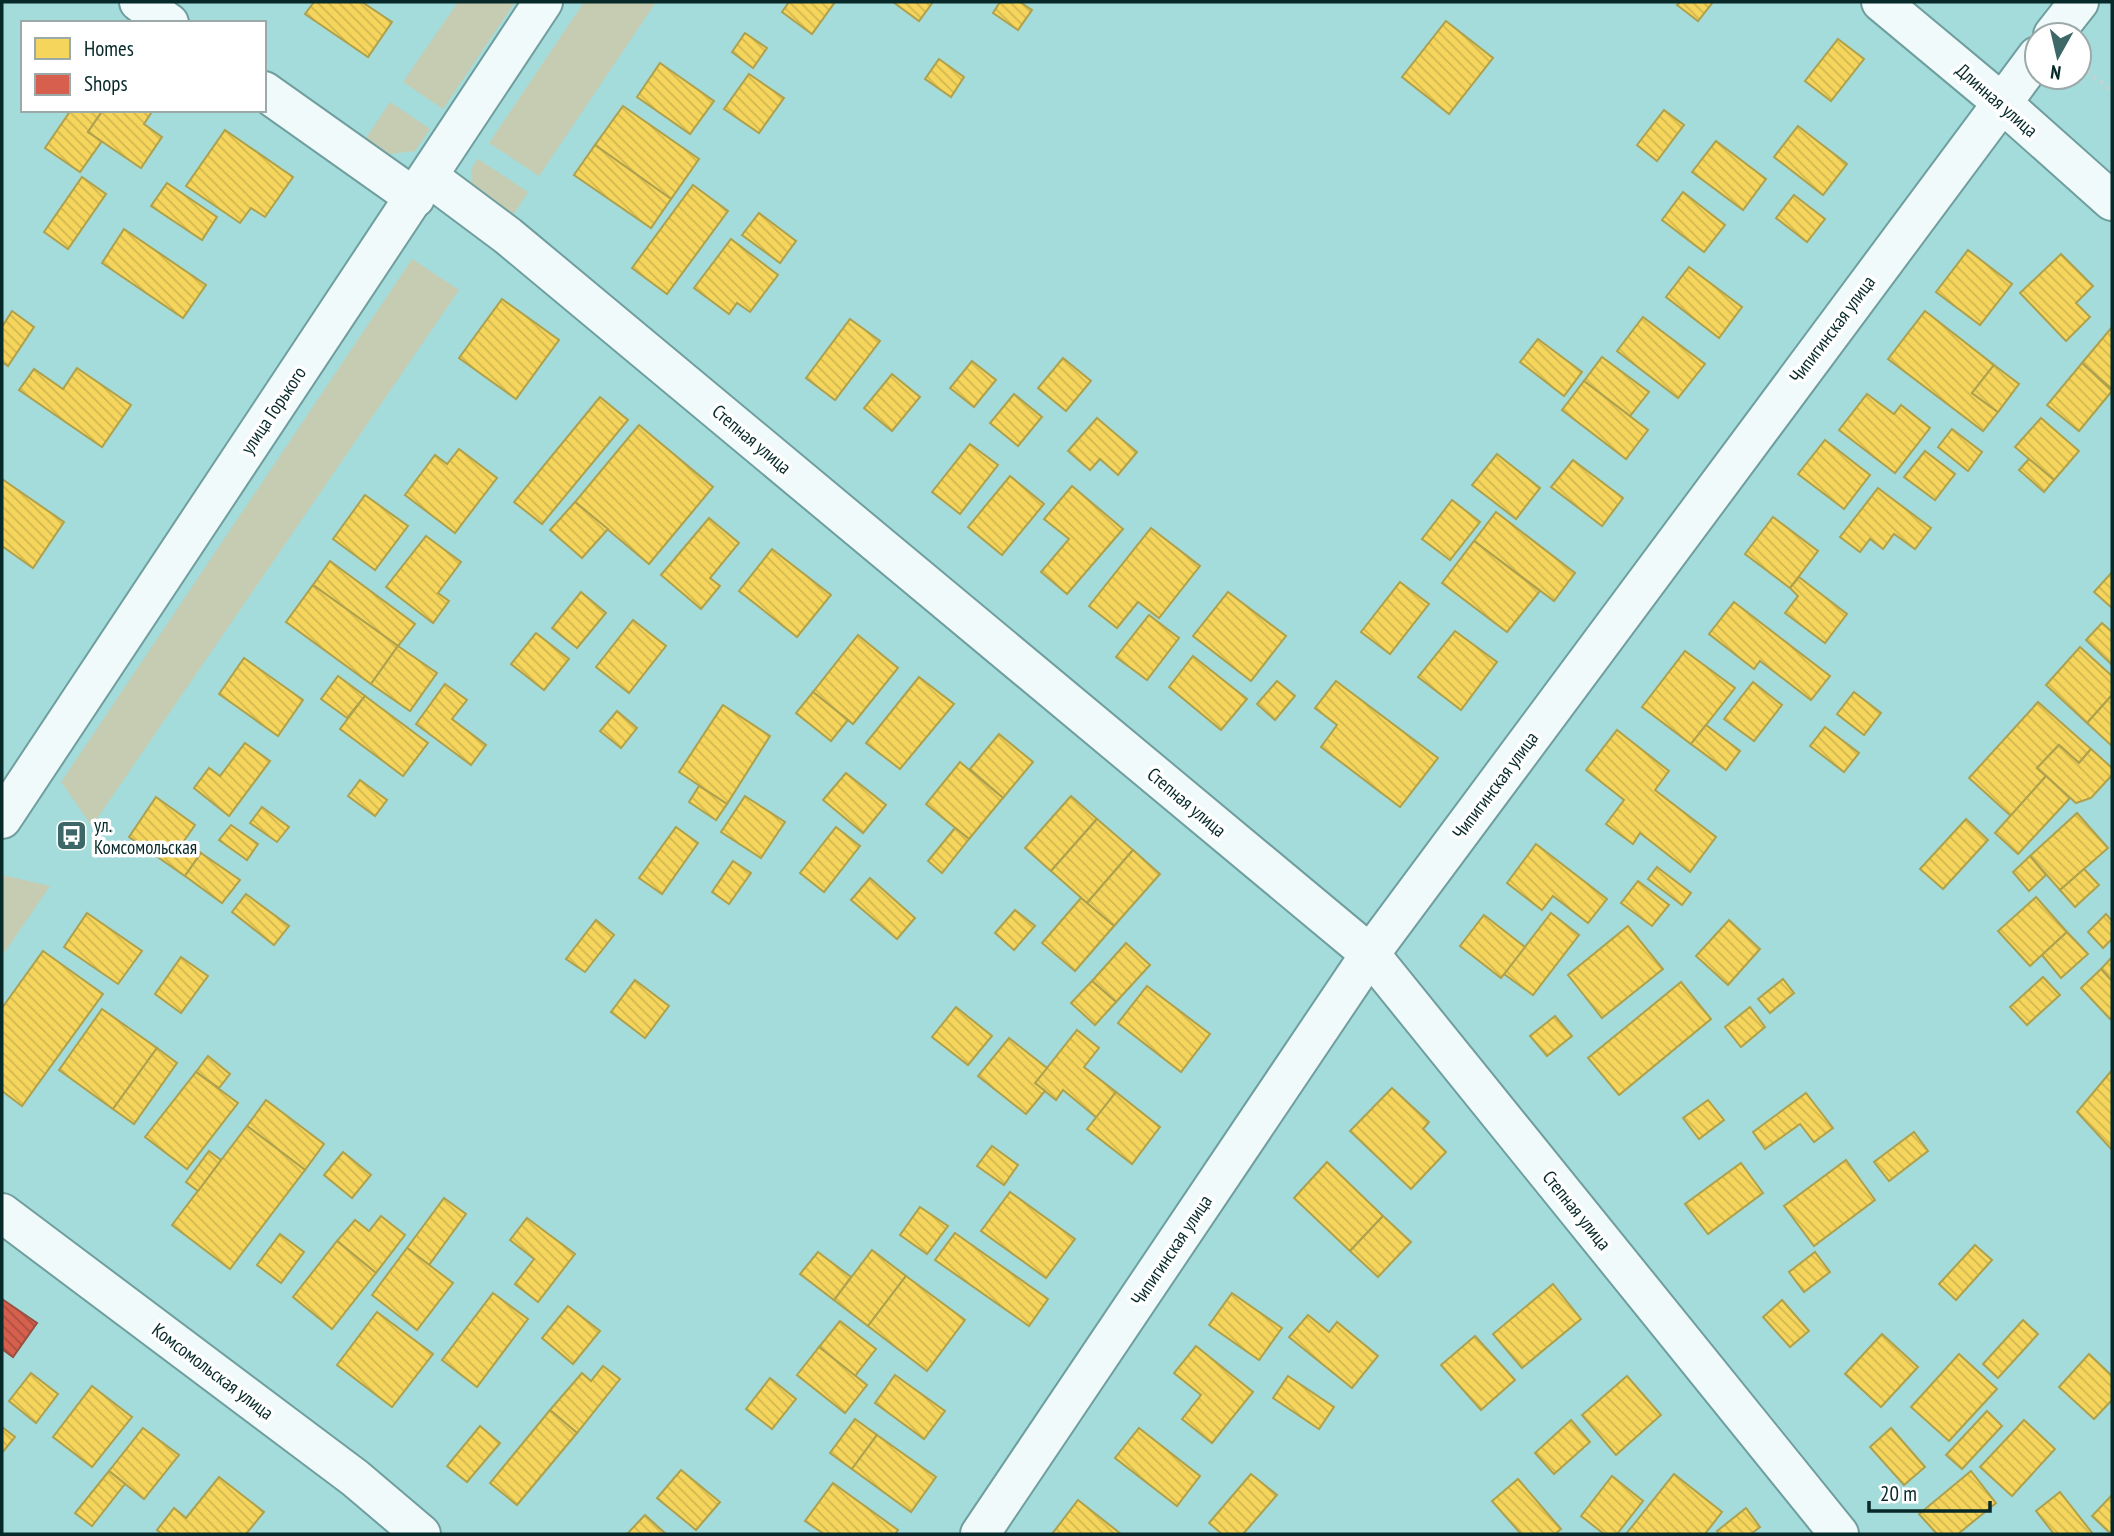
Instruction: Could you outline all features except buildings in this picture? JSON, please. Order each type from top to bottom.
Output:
[{"type":"street","points":[[139,2],[166,21]]},
{"type":"street","name":"улица Горького","points":[[2,819],[543,2]]},
{"type":"street","name":"Длинная улица","points":[[1881,2],[2001,102],[2112,201]]},
{"type":"street","points":[[2064,21],[2079,2]]},
{"type":"street","name":"Чипигинская улица","points":[[980,1534],[1370,954],[2023,74]]},
{"type":"street","name":"Степная улица","points":[[266,92],[422,187],[509,236],[1370,954],[1839,1534]]},
{"type":"street","name":"Комсомольская улица","points":[[2,1213],[355,1478],[421,1534]]},
{"type":"path","points":[[2093,76],[2112,90]]},
{"type":"green space","points":[[458,2],[515,2],[443,109],[403,82]]},
{"type":"green space","points":[[584,2],[656,2],[539,176],[489,143]]},
{"type":"green space","points":[[390,102],[430,129],[415,151],[390,154],[366,138]]},
{"type":"green space","points":[[478,159],[528,192],[511,218],[472,192],[471,169]]},
{"type":"green space","points":[[412,259],[459,290],[92,826],[61,782]]},
{"type":"green space","points":[[2,875],[50,886],[2,956]]},
{"type":"place","name":"ул. Комсомольская","points":[[71,836]]}]
